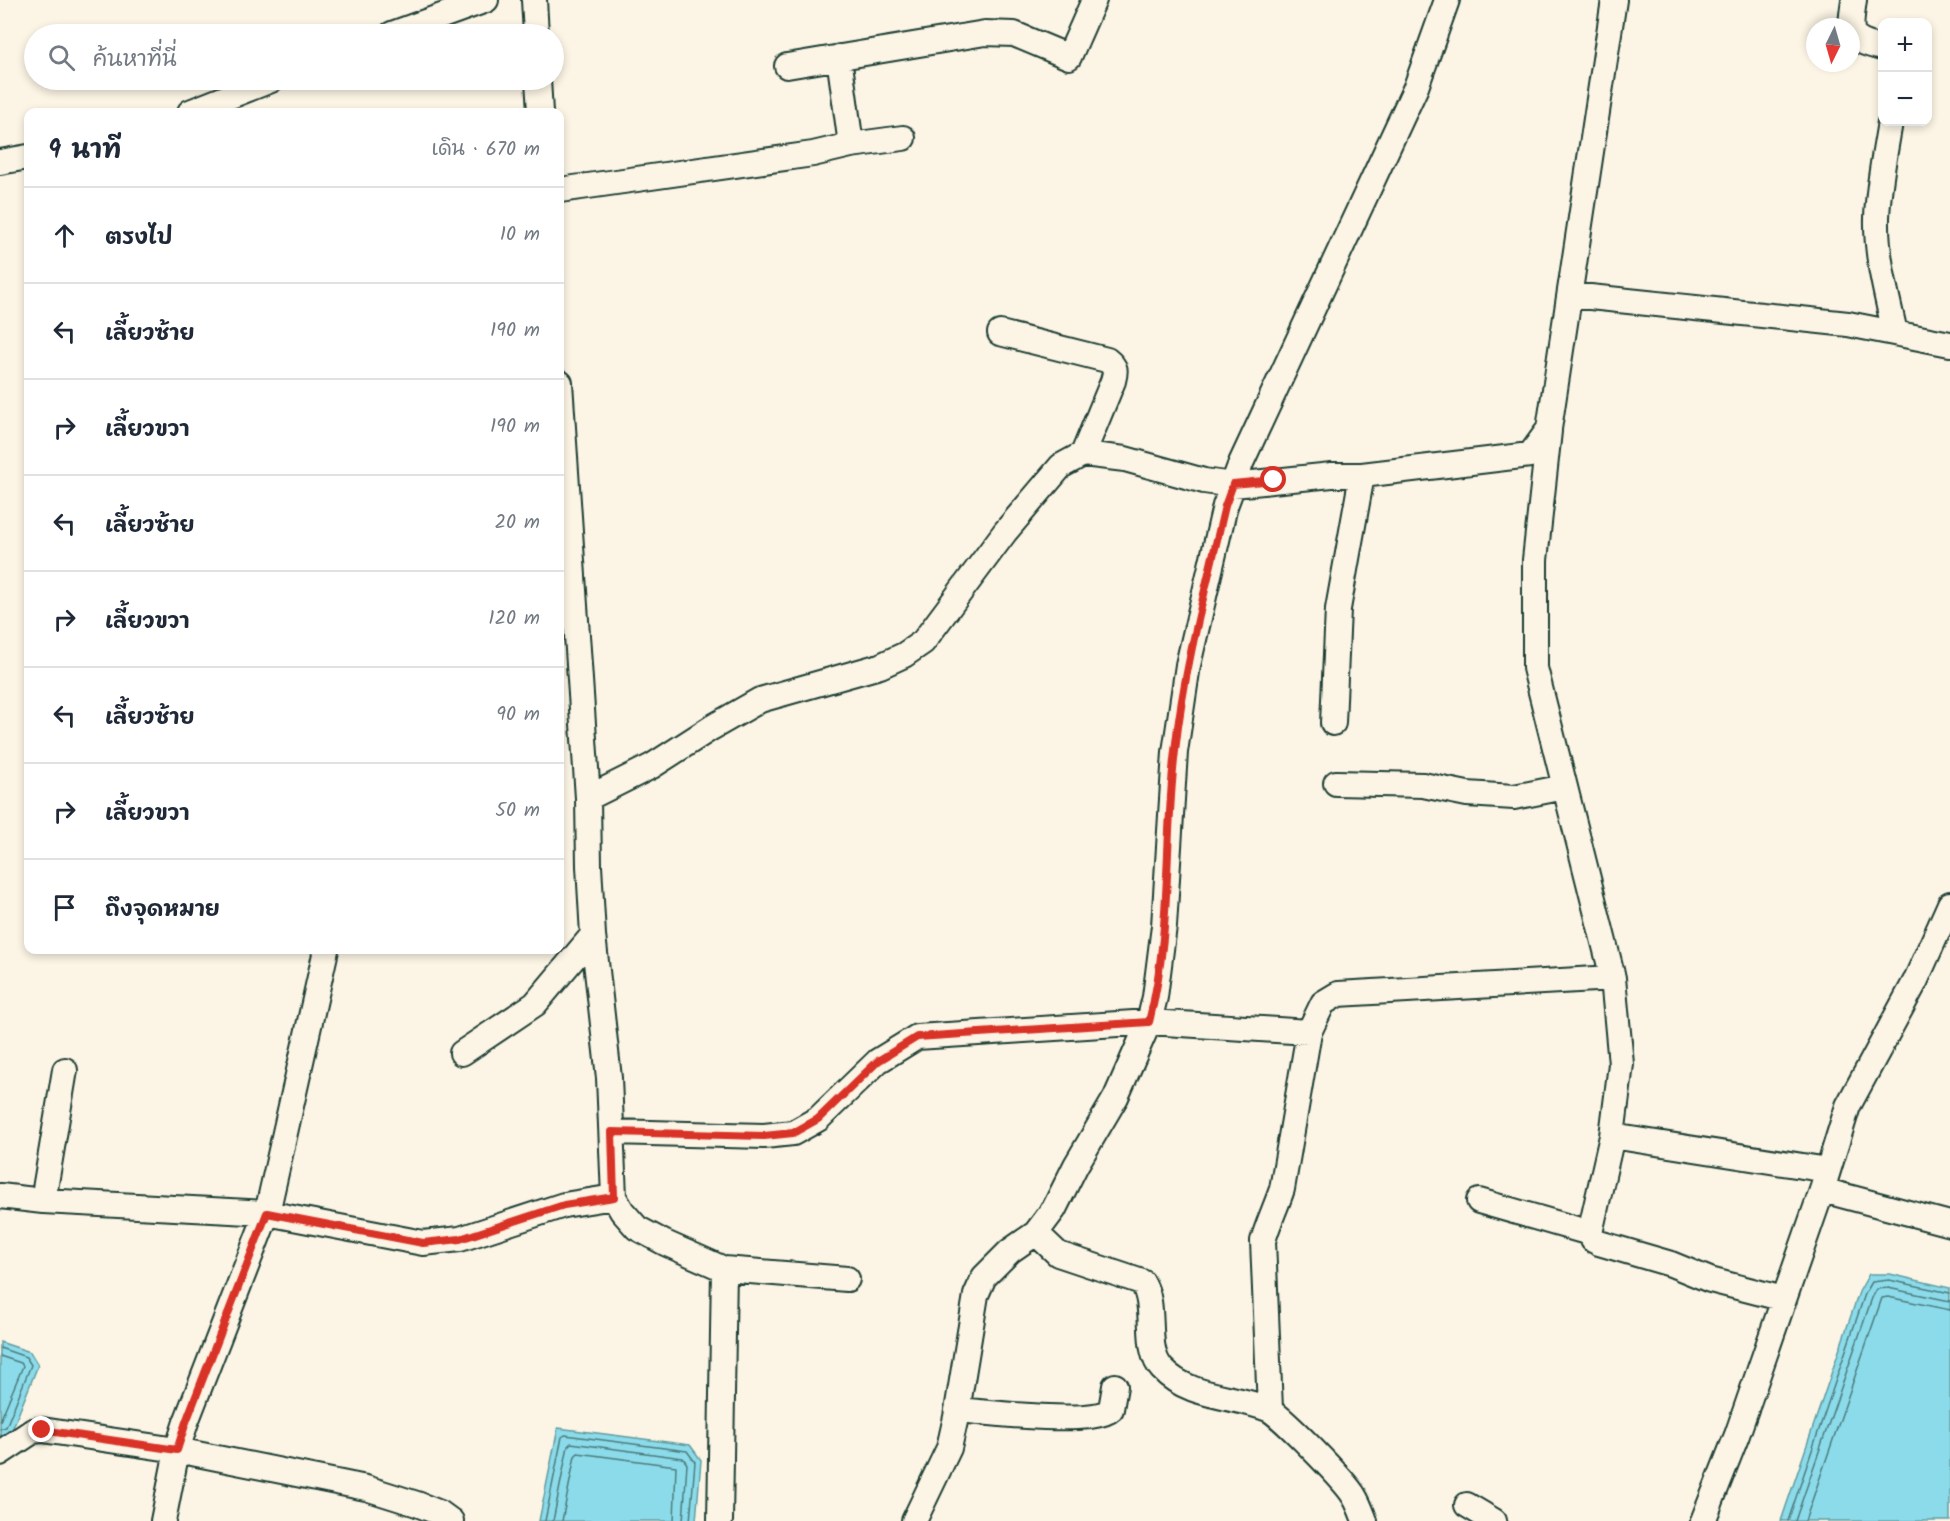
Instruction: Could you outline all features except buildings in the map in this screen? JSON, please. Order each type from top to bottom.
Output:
[{"type":"street","points":[[420,24],[486,0]]},
{"type":"street","points":[[534,0],[535,24]]},
{"type":"street","points":[[788,66],[985,33],[1014,34],[1069,57],[1094,0]]},
{"type":"street","points":[[914,1521],[949,1448],[976,1295],[984,1277],[1010,1251],[1036,1233],[1054,1209],[1076,1165],[1116,1097],[1149,1022],[1155,997],[1164,926],[1174,752],[1188,665],[1225,506],[1233,484],[1416,87],[1447,0]]},
{"type":"street","points":[[1614,0],[1549,429],[1535,560],[1535,668],[1613,978],[1621,1064],[1612,1136],[1590,1233],[1593,1240],[1599,1243],[1671,1263],[1710,1280],[1784,1299]]},
{"type":"street","points":[[1854,0],[1852,32],[1862,43],[1878,47]]},
{"type":"street","points":[[838,57],[852,145]]},
{"type":"street","points":[[200,108],[246,90]]},
{"type":"street","points":[[539,90],[540,108]]},
{"type":"street","points":[[1889,126],[1877,219],[1880,255],[1895,333]]},
{"type":"street","points":[[564,189],[813,154],[852,145],[903,138]]},
{"type":"street","points":[[0,162],[24,158]]},
{"type":"street","points":[[1571,295],[1848,324],[1950,344]]},
{"type":"street","points":[[1000,333],[1107,360],[1114,365],[1116,370],[1113,381],[1083,454]]},
{"type":"street","points":[[588,798],[652,766],[760,700],[880,666],[904,655],[923,642],[1005,532],[1061,466],[1083,454],[1125,459],[1204,481],[1233,484],[1332,475],[1362,475],[1530,454],[1549,429]]},
{"type":"street","points":[[1333,723],[1338,609],[1362,475]]},
{"type":"street","points":[[564,497],[567,582],[588,798],[593,935],[609,1078],[614,1197],[622,1211],[637,1228],[724,1269],[847,1279]]},
{"type":"street","points":[[1336,783],[1423,785],[1467,794],[1514,797],[1565,787]]},
{"type":"street","points":[[1703,1521],[1737,1436],[1848,1106],[1915,982],[1950,904]]},
{"type":"street","points":[[462,1053],[535,1004],[593,935]]},
{"type":"street","points":[[163,1521],[177,1450],[186,1422],[267,1213],[325,954]]},
{"type":"street","points":[[1270,1409],[1263,1241],[1282,1189],[1309,1032],[1323,1003],[1338,994],[1613,978]]},
{"type":"street","points":[[612,1132],[764,1136],[793,1133],[818,1119],[878,1061],[917,1037],[1149,1022],[1309,1032]]},
{"type":"street","points":[[44,1201],[65,1070]]},
{"type":"street","points":[[1612,1136],[1825,1180],[1950,1224]]},
{"type":"street","points":[[0,1196],[44,1201],[267,1213],[423,1243],[460,1239],[564,1205],[614,1197]]},
{"type":"street","points":[[1479,1201],[1590,1233]]},
{"type":"street","points":[[1036,1233],[1058,1254],[1142,1282],[1148,1291],[1155,1358],[1163,1369],[1195,1389],[1270,1409],[1335,1472],[1354,1496],[1365,1521]]},
{"type":"street","points":[[720,1521],[724,1269]]},
{"type":"street","points":[[957,1410],[1039,1417],[1084,1417],[1103,1414],[1111,1409],[1115,1386]]},
{"type":"street","points":[[0,1453],[33,1431],[42,1430],[177,1450],[366,1488],[417,1504],[440,1513],[451,1521]]},
{"type":"street","points":[[1467,1505],[1494,1521]]},
{"type":"water","points":[[1869,1274],[1890,1274],[1950,1288],[1950,1521],[1781,1521],[1859,1292]]},
{"type":"water","points":[[0,1342],[30,1352],[38,1365],[10,1435],[0,1435]]},
{"type":"water","points":[[558,1428],[690,1445],[701,1460],[696,1521],[539,1521]]},
{"type":"route","points":[[42,1430],[177,1450],[267,1213],[423,1243],[460,1239],[564,1205],[614,1197],[612,1132],[764,1136],[793,1133],[818,1119],[878,1061],[917,1037],[1149,1022],[1155,997],[1164,926],[1174,752],[1188,665],[1225,506],[1233,484],[1274,480]]}]
